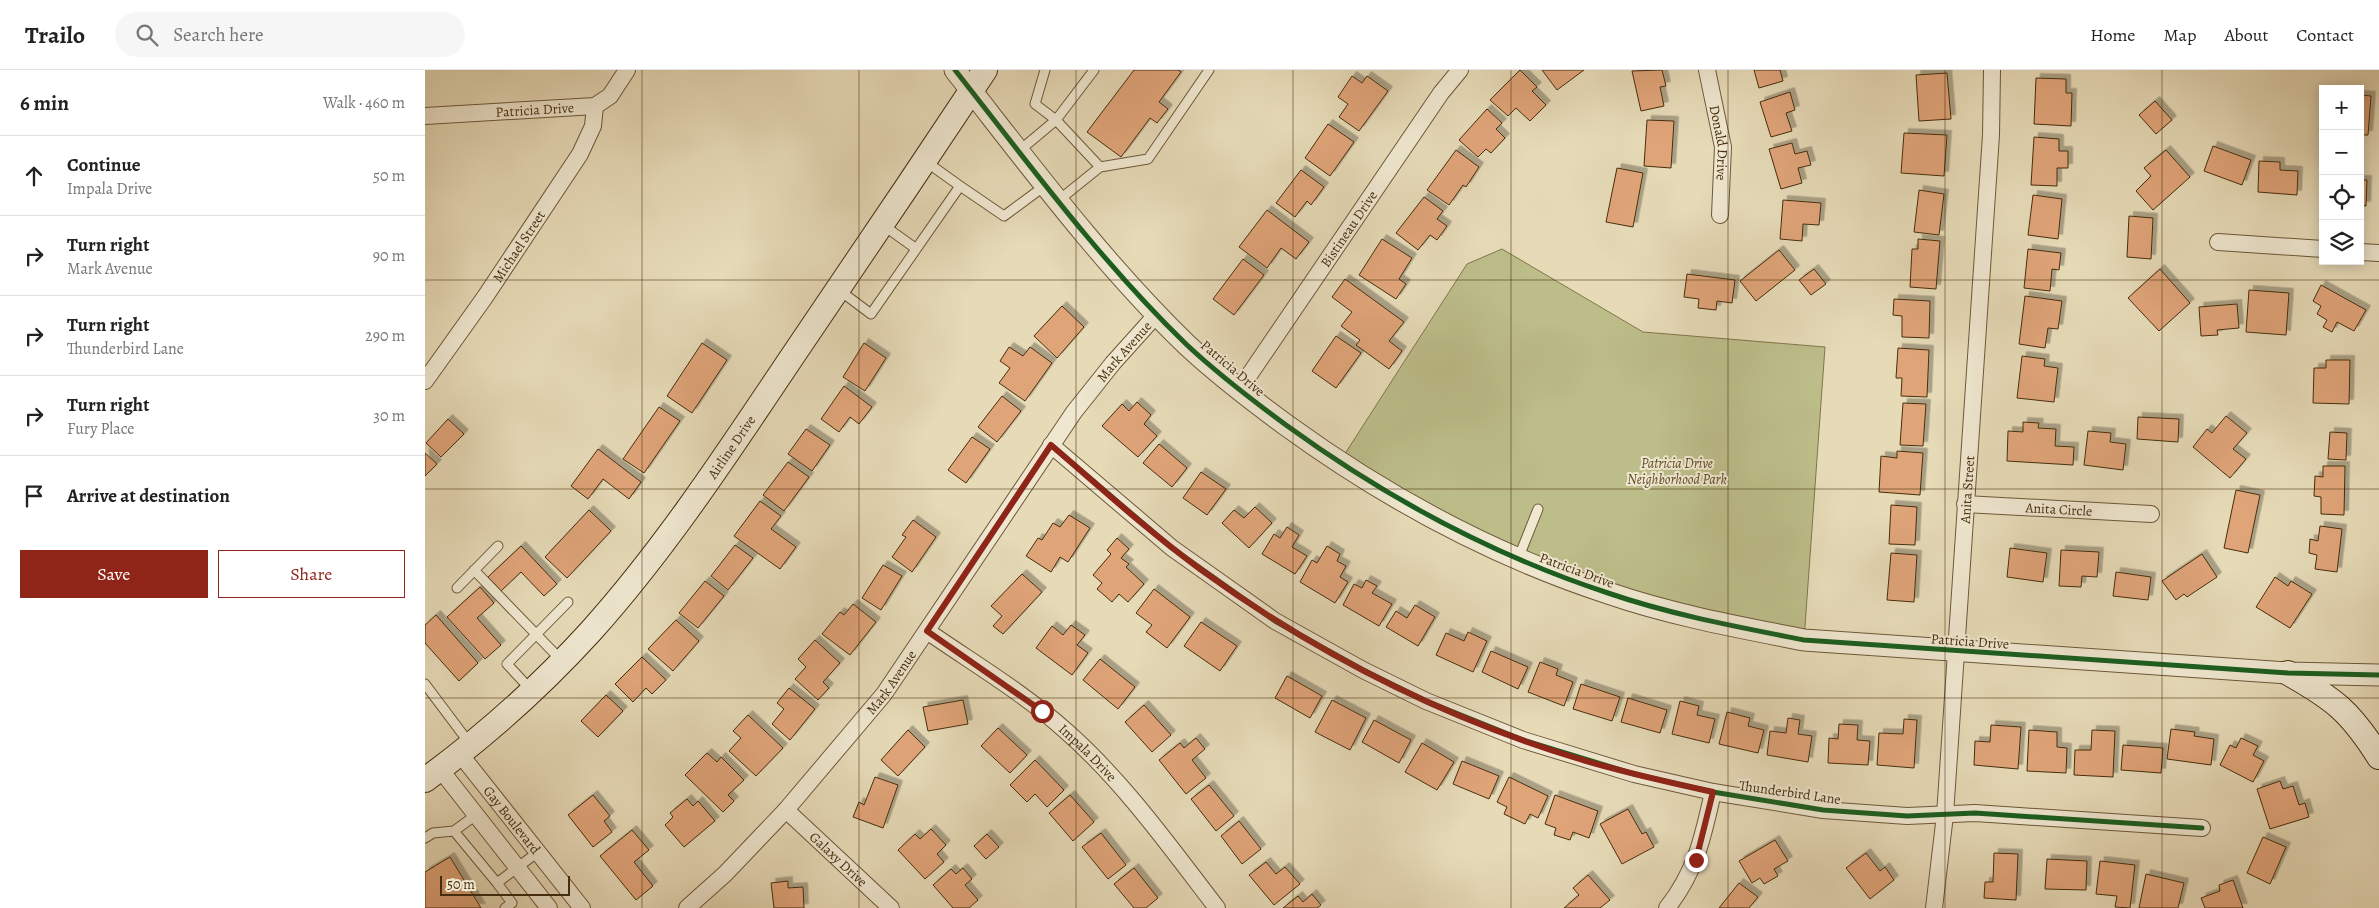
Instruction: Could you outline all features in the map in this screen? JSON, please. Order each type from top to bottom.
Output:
[{"type":"main road","name":"Airline Drive","points":[[432,774],[466,750],[532,692],[592,630],[664,543],[985,70]]},
{"type":"main road","points":[[2288,673],[2324,693],[2345,710],[2379,757]]},
{"type":"street","points":[[595,106],[610,96],[627,70]]},
{"type":"street","name":"Patricia Drive","points":[[955,70],[1114,267],[1188,346],[1239,390],[1325,454],[1387,493],[1468,537],[1517,560],[1617,596],[1738,627],[1804,640],[2288,673],[2379,675]]},
{"type":"street","name":"Bistineau Drive","points":[[1239,390],[1441,93],[1460,70]]},
{"type":"street","name":"Donald Drive","points":[[1707,70],[1723,147],[1720,215]]},
{"type":"street","name":"Anita Street","points":[[1934,908],[1945,815],[1991,135],[1992,70]]},
{"type":"street","name":"Patricia Drive","points":[[425,116],[595,106]]},
{"type":"street","name":"Michael Street","points":[[425,381],[485,297],[581,154],[593,126],[595,106]]},
{"type":"street","points":[[2218,242],[2319,249]]},
{"type":"street","points":[[2364,252],[2379,253]]},
{"type":"street","name":"Mark Avenue","points":[[687,908],[725,874],[786,810],[884,694],[1051,445],[1092,389],[1157,314]]},
{"type":"street","name":"Thunderbird Lane","points":[[1051,445],[1138,521],[1200,569],[1275,621],[1363,670],[1426,701],[1523,740],[1634,774],[1713,792],[1823,810],[1907,816],[1975,813],[2202,828]]},
{"type":"street","name":"Anita Circle","points":[[1965,504],[2151,514]]},
{"type":"street","name":"Impala Drive","points":[[927,631],[1042,711],[1066,730],[1124,791],[1217,908]]},
{"type":"street","name":"Gay Boulevard","points":[[466,750],[539,852],[582,908]]},
{"type":"street","name":"Gay Boulevard","points":[[432,774],[476,815],[549,908]]},
{"type":"street","points":[[1667,908],[1682,888],[1696,860],[1713,792]]},
{"type":"street","name":"Galaxy Drive","points":[[786,810],[891,908]]},
{"type":"lane","points":[[1045,70],[1035,104],[1056,120],[1100,167]]},
{"type":"lane","points":[[1019,151],[1056,120],[1094,70]]},
{"type":"lane","points":[[924,160],[1004,216],[1053,193],[1100,167],[1148,159],[1209,70]]},
{"type":"lane","points":[[1079,73],[1088,79]]},
{"type":"lane","points":[[838,289],[871,314],[915,248],[960,186]]},
{"type":"lane","points":[[881,224],[915,248]]},
{"type":"lane","points":[[1517,560],[1538,509]]},
{"type":"lane","points":[[457,588],[498,546]]},
{"type":"lane","points":[[474,570],[562,662]]},
{"type":"lane","points":[[532,692],[507,664],[567,602]]},
{"type":"lane","points":[[425,684],[466,750]]},
{"type":"lane","points":[[425,838],[433,833],[454,832],[476,815]]},
{"type":"lane","points":[[454,832],[512,903],[505,908]]},
{"type":"lane","points":[[497,883],[539,852]]},
{"type":"green space","name":"Patricia Drive Neighborhood Park","points":[[1502,249],[1643,332],[1825,347],[1804,640],[1517,560],[1339,463],[1467,264]]},
{"type":"building","points":[[1134,70],[1178,70],[1181,72],[1159,102],[1168,109],[1157,123],[1150,118],[1121,157],[1087,132]]},
{"type":"building","points":[[1520,70],[1537,87],[1532,91],[1546,105],[1530,121],[1516,108],[1508,116],[1490,100]]},
{"type":"building","points":[[1542,70],[1584,70],[1557,90]]},
{"type":"building","points":[[1662,70],[1666,86],[1660,87],[1664,106],[1641,111],[1632,71]]},
{"type":"building","points":[[1754,70],[1780,70],[1783,81],[1759,88]]},
{"type":"building","points":[[1947,73],[1951,119],[1919,121],[1916,75]]},
{"type":"building","points":[[1352,76],[1362,83],[1367,76],[1388,91],[1359,131],[1339,117],[1348,104],[1338,97]]},
{"type":"building","points":[[2036,78],[2066,79],[2066,93],[2072,93],[2071,126],[2034,124]]},
{"type":"building","points":[[1790,92],[1795,110],[1786,113],[1792,131],[1771,137],[1760,102]]},
{"type":"building","points":[[2364,95],[2371,96],[2368,135],[2364,135]]},
{"type":"building","points":[[2155,101],[2172,120],[2156,134],[2139,115]]},
{"type":"building","points":[[1487,109],[1502,123],[1496,129],[1505,138],[1491,153],[1486,149],[1478,157],[1459,140]]},
{"type":"building","points":[[1647,120],[1674,121],[1671,168],[1644,166]]},
{"type":"building","points":[[1328,124],[1354,142],[1330,176],[1305,158]]},
{"type":"building","points":[[1904,133],[1947,135],[1944,176],[1901,173]]},
{"type":"building","points":[[2034,137],[2059,139],[2059,151],[2068,151],[2068,168],[2057,168],[2057,186],[2031,185]]},
{"type":"building","points":[[1792,143],[1795,154],[1807,151],[1811,165],[1798,168],[1802,183],[1781,189],[1769,149]]},
{"type":"building","points":[[2213,146],[2251,160],[2242,185],[2204,171]]},
{"type":"building","points":[[1456,150],[1479,167],[1466,187],[1463,185],[1449,205],[1427,190]]},
{"type":"building","points":[[2166,150],[2190,177],[2153,210],[2136,191],[2151,176],[2144,168]]},
{"type":"building","points":[[2259,161],[2280,162],[2280,170],[2298,171],[2297,195],[2258,192]]},
{"type":"building","points":[[1617,168],[1643,173],[1633,227],[1606,222]]},
{"type":"building","points":[[1301,170],[1324,187],[1311,205],[1307,201],[1295,217],[1276,203]]},
{"type":"building","points":[[2364,180],[2367,180],[2366,206],[2364,206]]},
{"type":"building","points":[[1919,190],[1944,194],[1939,235],[1914,232]]},
{"type":"building","points":[[2033,195],[2062,199],[2058,239],[2028,235]]},
{"type":"building","points":[[1424,197],[1443,211],[1437,219],[1447,226],[1437,240],[1430,235],[1418,250],[1396,233]]},
{"type":"building","points":[[1783,200],[1821,203],[1819,225],[1803,224],[1802,241],[1780,239]]},
{"type":"building","points":[[1267,210],[1309,242],[1296,259],[1281,248],[1267,268],[1239,247]]},
{"type":"building","points":[[2129,216],[2153,218],[2151,259],[2127,257]]},
{"type":"building","points":[[1382,239],[1412,258],[1399,279],[1406,284],[1396,299],[1359,275]]},
{"type":"building","points":[[1918,239],[1940,241],[1936,289],[1910,287],[1912,249],[1918,249]]},
{"type":"building","points":[[2028,249],[2061,253],[2059,270],[2052,269],[2050,291],[2024,288]]},
{"type":"building","points":[[1779,250],[1795,270],[1756,301],[1740,281]]},
{"type":"building","points":[[1243,259],[1264,275],[1234,315],[1213,299]]},
{"type":"building","points":[[1814,269],[1826,284],[1811,295],[1799,280]]},
{"type":"building","points":[[2160,269],[2190,303],[2159,331],[2128,298]]},
{"type":"building","points":[[1687,274],[1735,280],[1732,303],[1717,301],[1716,310],[1698,308],[1699,299],[1684,297]]},
{"type":"building","points":[[1345,279],[1404,322],[1389,341],[1402,351],[1389,369],[1356,345],[1360,340],[1341,326],[1352,312],[1332,297]]},
{"type":"building","points":[[2321,285],[2366,310],[2354,331],[2337,322],[2332,332],[2323,327],[2327,320],[2317,314],[2321,306],[2313,301]]},
{"type":"building","points":[[2249,290],[2289,293],[2286,335],[2246,332]]},
{"type":"building","points":[[2025,296],[2062,301],[2058,329],[2048,328],[2045,348],[2019,344]]},
{"type":"building","points":[[1894,299],[1930,301],[1929,338],[1902,337],[1902,316],[1893,315]]},
{"type":"building","points":[[2237,304],[2239,328],[2217,330],[2218,335],[2201,336],[2199,307]]},
{"type":"building","points":[[1062,306],[1084,327],[1057,358],[1034,336]]},
{"type":"building","points":[[1336,336],[1361,353],[1336,388],[1312,371]]},
{"type":"building","points":[[702,343],[727,360],[692,413],[667,396]]},
{"type":"building","points":[[864,343],[886,358],[865,391],[843,377]]},
{"type":"building","points":[[1009,347],[1023,356],[1030,347],[1052,363],[1025,401],[999,383],[1010,368],[1000,361]]},
{"type":"building","points":[[1898,348],[1929,350],[1927,397],[1901,396],[1902,378],[1896,378]]},
{"type":"building","points":[[2022,356],[2045,359],[2044,366],[2058,368],[2054,402],[2017,398]]},
{"type":"building","points":[[2326,360],[2350,360],[2349,404],[2313,403],[2314,368],[2326,368]]},
{"type":"building","points":[[844,386],[872,407],[859,424],[850,417],[839,432],[821,419]]},
{"type":"building","points":[[1002,396],[1021,411],[997,442],[978,427]]},
{"type":"building","points":[[1137,402],[1151,415],[1144,424],[1157,436],[1138,457],[1102,426],[1122,404],[1129,411]]},
{"type":"building","points":[[1903,403],[1926,404],[1923,446],[1900,445]]},
{"type":"building","points":[[659,407],[680,421],[644,473],[623,459]]},
{"type":"building","points":[[2226,416],[2247,433],[2233,449],[2246,459],[2230,478],[2193,447],[2207,429],[2212,433]]},
{"type":"building","points":[[2138,417],[2179,419],[2178,442],[2137,439]]},
{"type":"building","points":[[448,419],[464,434],[441,457],[426,443]]},
{"type":"building","points":[[2023,422],[2039,423],[2038,428],[2056,429],[2055,446],[2074,447],[2073,465],[2007,461],[2008,431],[2023,432]]},
{"type":"building","points":[[806,429],[830,445],[812,471],[788,454]]},
{"type":"building","points":[[2088,431],[2111,433],[2110,442],[2126,444],[2123,470],[2084,465]]},
{"type":"building","points":[[2330,432],[2347,433],[2346,460],[2328,459]]},
{"type":"building","points":[[972,437],[990,449],[966,483],[948,470]]},
{"type":"building","points":[[1159,444],[1187,468],[1172,487],[1143,463]]},
{"type":"building","points":[[598,449],[641,482],[629,499],[603,479],[588,499],[571,486]]},
{"type":"building","points":[[1897,451],[1923,453],[1920,495],[1879,492],[1881,456],[1897,458]]},
{"type":"building","points":[[425,453],[437,464],[425,476]]},
{"type":"building","points":[[788,462],[809,477],[784,511],[763,495]]},
{"type":"building","points":[[2323,466],[2345,466],[2344,515],[2321,514],[2321,497],[2314,496],[2315,476],[2323,477]]},
{"type":"building","points":[[1201,472],[1226,489],[1207,515],[1183,498]]},
{"type":"building","points":[[2236,490],[2260,495],[2248,553],[2224,548]]},
{"type":"building","points":[[760,501],[781,516],[771,529],[796,547],[780,569],[734,536]]},
{"type":"building","points":[[1891,505],[1917,507],[1915,545],[1889,544]]},
{"type":"building","points":[[1255,507],[1272,523],[1249,548],[1222,523],[1234,510],[1244,518]]},
{"type":"building","points":[[589,510],[611,531],[567,578],[545,557]]},
{"type":"building","points":[[1069,515],[1090,528],[1068,562],[1060,557],[1051,572],[1026,556],[1038,538],[1042,540],[1053,523],[1060,527]]},
{"type":"building","points":[[913,520],[936,537],[912,572],[892,557],[906,537],[902,535]]},
{"type":"building","points":[[2320,526],[2342,529],[2337,572],[2315,569],[2317,555],[2309,553],[2310,539],[2318,541]]},
{"type":"building","points":[[1287,527],[1299,535],[1292,547],[1307,556],[1295,574],[1262,554],[1274,534],[1280,538]]},
{"type":"building","points":[[1117,538],[1129,549],[1121,558],[1129,564],[1126,567],[1144,584],[1128,602],[1119,594],[1112,602],[1097,589],[1102,583],[1093,575],[1111,554],[1107,550]]},
{"type":"building","points":[[735,545],[753,558],[728,590],[711,576]]},
{"type":"building","points":[[521,546],[557,584],[544,596],[521,572],[501,591],[488,577]]},
{"type":"building","points":[[1327,546],[1340,554],[1337,561],[1346,566],[1340,577],[1348,582],[1335,603],[1300,582],[1312,560],[1317,563]]},
{"type":"building","points":[[2010,548],[2047,553],[2043,582],[2007,577]]},
{"type":"building","points":[[2061,550],[2099,552],[2097,577],[2082,576],[2081,587],[2059,586]]},
{"type":"building","points":[[1891,553],[1917,555],[1914,602],[1887,600]]},
{"type":"building","points":[[2202,554],[2217,577],[2187,597],[2184,594],[2176,600],[2162,581]]},
{"type":"building","points":[[883,565],[902,576],[881,610],[862,598]]},
{"type":"building","points":[[2116,572],[2151,577],[2148,600],[2113,596]]},
{"type":"building","points":[[1022,574],[1042,592],[1003,634],[993,626],[1002,616],[991,606]]},
{"type":"building","points":[[2275,577],[2288,586],[2291,581],[2312,594],[2290,628],[2256,607]]},
{"type":"building","points":[[1366,580],[1377,586],[1372,593],[1392,604],[1379,626],[1343,605],[1354,584],[1362,588]]},
{"type":"building","points":[[705,581],[724,596],[698,628],[679,613]]},
{"type":"building","points":[[480,587],[494,603],[477,618],[501,645],[485,659],[447,617]]},
{"type":"building","points":[[1154,589],[1190,617],[1167,648],[1146,632],[1152,625],[1136,613]]},
{"type":"building","points":[[853,604],[876,622],[850,655],[822,634],[840,612],[844,615]]},
{"type":"building","points":[[1415,605],[1435,617],[1418,646],[1386,627],[1396,611],[1407,618]]},
{"type":"building","points":[[436,615],[478,663],[459,681],[425,643],[425,625]]},
{"type":"building","points":[[676,620],[699,641],[673,671],[648,649]]},
{"type":"building","points":[[1201,622],[1237,646],[1220,671],[1184,646]]},
{"type":"building","points":[[1071,625],[1085,635],[1077,645],[1088,653],[1072,675],[1036,648],[1052,626],[1063,635]]},
{"type":"building","points":[[1468,632],[1487,641],[1473,672],[1436,655],[1446,633],[1464,641]]},
{"type":"building","points":[[815,640],[840,663],[823,682],[829,688],[818,700],[795,679],[806,667],[798,659]]},
{"type":"building","points":[[1491,651],[1528,667],[1518,689],[1482,672]]},
{"type":"building","points":[[642,657],[666,680],[652,694],[646,688],[633,702],[615,684]]},
{"type":"building","points":[[1100,659],[1135,687],[1118,709],[1083,680]]},
{"type":"building","points":[[1540,662],[1558,669],[1556,675],[1573,682],[1564,706],[1528,692]]},
{"type":"building","points":[[1287,676],[1322,696],[1310,718],[1275,698]]},
{"type":"building","points":[[1581,684],[1620,697],[1612,721],[1573,709]]},
{"type":"building","points":[[789,688],[815,709],[790,740],[772,724],[784,709],[777,703]]},
{"type":"building","points":[[606,695],[623,711],[598,737],[581,721]]},
{"type":"building","points":[[1628,698],[1667,710],[1660,733],[1621,722]]},
{"type":"building","points":[[963,700],[968,724],[928,731],[923,707]]},
{"type":"building","points":[[1332,700],[1366,718],[1350,750],[1315,732]]},
{"type":"building","points":[[1680,701],[1699,706],[1697,715],[1715,719],[1709,743],[1672,734]]},
{"type":"building","points":[[1144,705],[1171,735],[1152,752],[1125,722]]},
{"type":"building","points":[[1727,712],[1750,718],[1748,726],[1764,730],[1758,753],[1719,744]]},
{"type":"building","points":[[748,715],[783,748],[756,776],[729,751],[741,738],[733,731]]},
{"type":"building","points":[[1788,718],[1800,720],[1798,734],[1812,736],[1808,762],[1767,755],[1770,731],[1786,733]]},
{"type":"building","points":[[1904,719],[1917,720],[1914,768],[1877,765],[1879,733],[1903,734]]},
{"type":"building","points":[[1374,720],[1411,740],[1399,763],[1362,742]]},
{"type":"building","points":[[1839,724],[1858,725],[1857,740],[1870,741],[1868,765],[1828,763],[1829,738],[1838,739]]},
{"type":"building","points":[[1991,725],[2021,727],[2018,769],[1974,765],[1975,741],[1990,742]]},
{"type":"building","points":[[998,728],[1027,755],[1010,773],[981,746]]},
{"type":"building","points":[[2171,729],[2195,732],[2194,736],[2214,739],[2211,765],[2167,759]]},
{"type":"building","points":[[908,730],[925,747],[898,776],[881,760]]},
{"type":"building","points":[[2029,730],[2057,732],[2057,747],[2067,748],[2066,773],[2027,771]]},
{"type":"building","points":[[2092,730],[2115,731],[2113,777],[2074,775],[2075,750],[2091,750]]},
{"type":"building","points":[[1196,738],[1205,749],[1192,760],[1206,778],[1186,794],[1159,760],[1180,743],[1184,748]]},
{"type":"building","points":[[2241,738],[2258,746],[2253,755],[2264,761],[2253,782],[2220,765],[2230,745],[2236,748]]},
{"type":"building","points":[[1422,743],[1454,762],[1437,790],[1405,772]]},
{"type":"building","points":[[2123,745],[2163,748],[2161,773],[2121,770]]},
{"type":"building","points":[[707,753],[717,762],[721,757],[744,780],[728,795],[734,801],[723,812],[685,775]]},
{"type":"building","points":[[1035,760],[1064,790],[1047,807],[1035,794],[1027,802],[1010,785]]},
{"type":"building","points":[[1462,761],[1499,776],[1489,799],[1453,784]]},
{"type":"building","points":[[875,777],[898,785],[883,828],[853,817],[859,802],[864,805]]},
{"type":"building","points":[[1509,777],[1548,796],[1538,818],[1530,814],[1525,824],[1504,814],[1507,807],[1497,802]]},
{"type":"building","points":[[2280,781],[2283,789],[2293,786],[2299,805],[2305,803],[2309,817],[2270,829],[2257,789]]},
{"type":"building","points":[[1209,785],[1234,816],[1216,831],[1191,799]]},
{"type":"building","points":[[593,795],[610,816],[604,821],[612,832],[593,847],[568,815]]},
{"type":"building","points":[[1070,795],[1094,822],[1073,841],[1049,813]]},
{"type":"building","points":[[1555,795],[1598,811],[1589,838],[1573,832],[1570,840],[1554,835],[1556,828],[1545,824]]},
{"type":"building","points":[[687,799],[693,806],[698,801],[715,821],[684,847],[665,825],[673,817],[670,813]]},
{"type":"building","points":[[1628,809],[1642,834],[1646,832],[1654,847],[1622,864],[1600,824]]},
{"type":"building","points":[[1239,821],[1261,849],[1242,864],[1221,836]]},
{"type":"building","points":[[931,829],[946,845],[937,854],[944,862],[925,879],[898,850],[915,834],[920,839]]},
{"type":"building","points":[[632,830],[649,850],[634,862],[653,886],[636,900],[600,856]]},
{"type":"building","points":[[1101,833],[1126,865],[1108,879],[1082,847]]},
{"type":"building","points":[[987,834],[999,847],[986,859],[974,846]]},
{"type":"building","points":[[2263,837],[2286,847],[2270,884],[2247,873]]},
{"type":"building","points":[[1775,840],[1788,861],[1774,869],[1778,876],[1764,884],[1760,878],[1752,883],[1739,861]]},
{"type":"building","points":[[1866,853],[1880,871],[1885,867],[1894,880],[1870,899],[1846,868]]},
{"type":"building","points":[[1994,853],[2018,854],[2016,900],[1984,898],[1985,882],[1993,882]]},
{"type":"building","points":[[450,857],[481,908],[425,908],[425,872]]},
{"type":"building","points":[[2047,859],[2087,861],[2086,890],[2045,889]]},
{"type":"building","points":[[2100,861],[2135,865],[2130,908],[2115,907],[2117,896],[2096,894]]},
{"type":"building","points":[[1266,862],[1276,874],[1285,867],[1300,884],[1274,905],[1249,875]]},
{"type":"building","points":[[963,868],[972,879],[965,885],[978,900],[969,908],[953,908],[933,885],[951,869],[956,874]]},
{"type":"building","points":[[1134,868],[1158,898],[1146,908],[1134,908],[1114,884]]},
{"type":"building","points":[[2146,874],[2184,883],[2178,908],[2139,908]]},
{"type":"building","points":[[1588,875],[1610,900],[1600,908],[1564,908],[1579,895],[1573,888]]},
{"type":"building","points":[[2233,880],[2243,908],[2205,908],[2201,898],[2220,891],[2219,885]]},
{"type":"building","points":[[788,881],[788,888],[803,887],[804,908],[774,908],[771,883]]},
{"type":"building","points":[[1739,883],[1758,897],[1749,908],[1719,908]]},
{"type":"building","points":[[1312,894],[1321,905],[1317,908],[1283,908],[1298,896],[1303,902]]},
{"type":"cycle path","points":[[955,70],[1095,246],[1155,313],[1211,366],[1286,425],[1362,476],[1441,522],[1523,561],[1565,578],[1656,608],[1804,640],[2288,673],[2379,675]]},
{"type":"cycle path","points":[[1051,445],[1172,548],[1275,621],[1363,670],[1426,701],[1523,740],[1634,774],[1713,792],[1823,810],[1907,816],[1975,813],[2202,828]]},
{"type":"route","points":[[1042,711],[927,631],[1051,445],[1138,521],[1200,569],[1275,621],[1315,645],[1426,701],[1523,740],[1634,774],[1713,792],[1702,843],[1696,860]]}]
